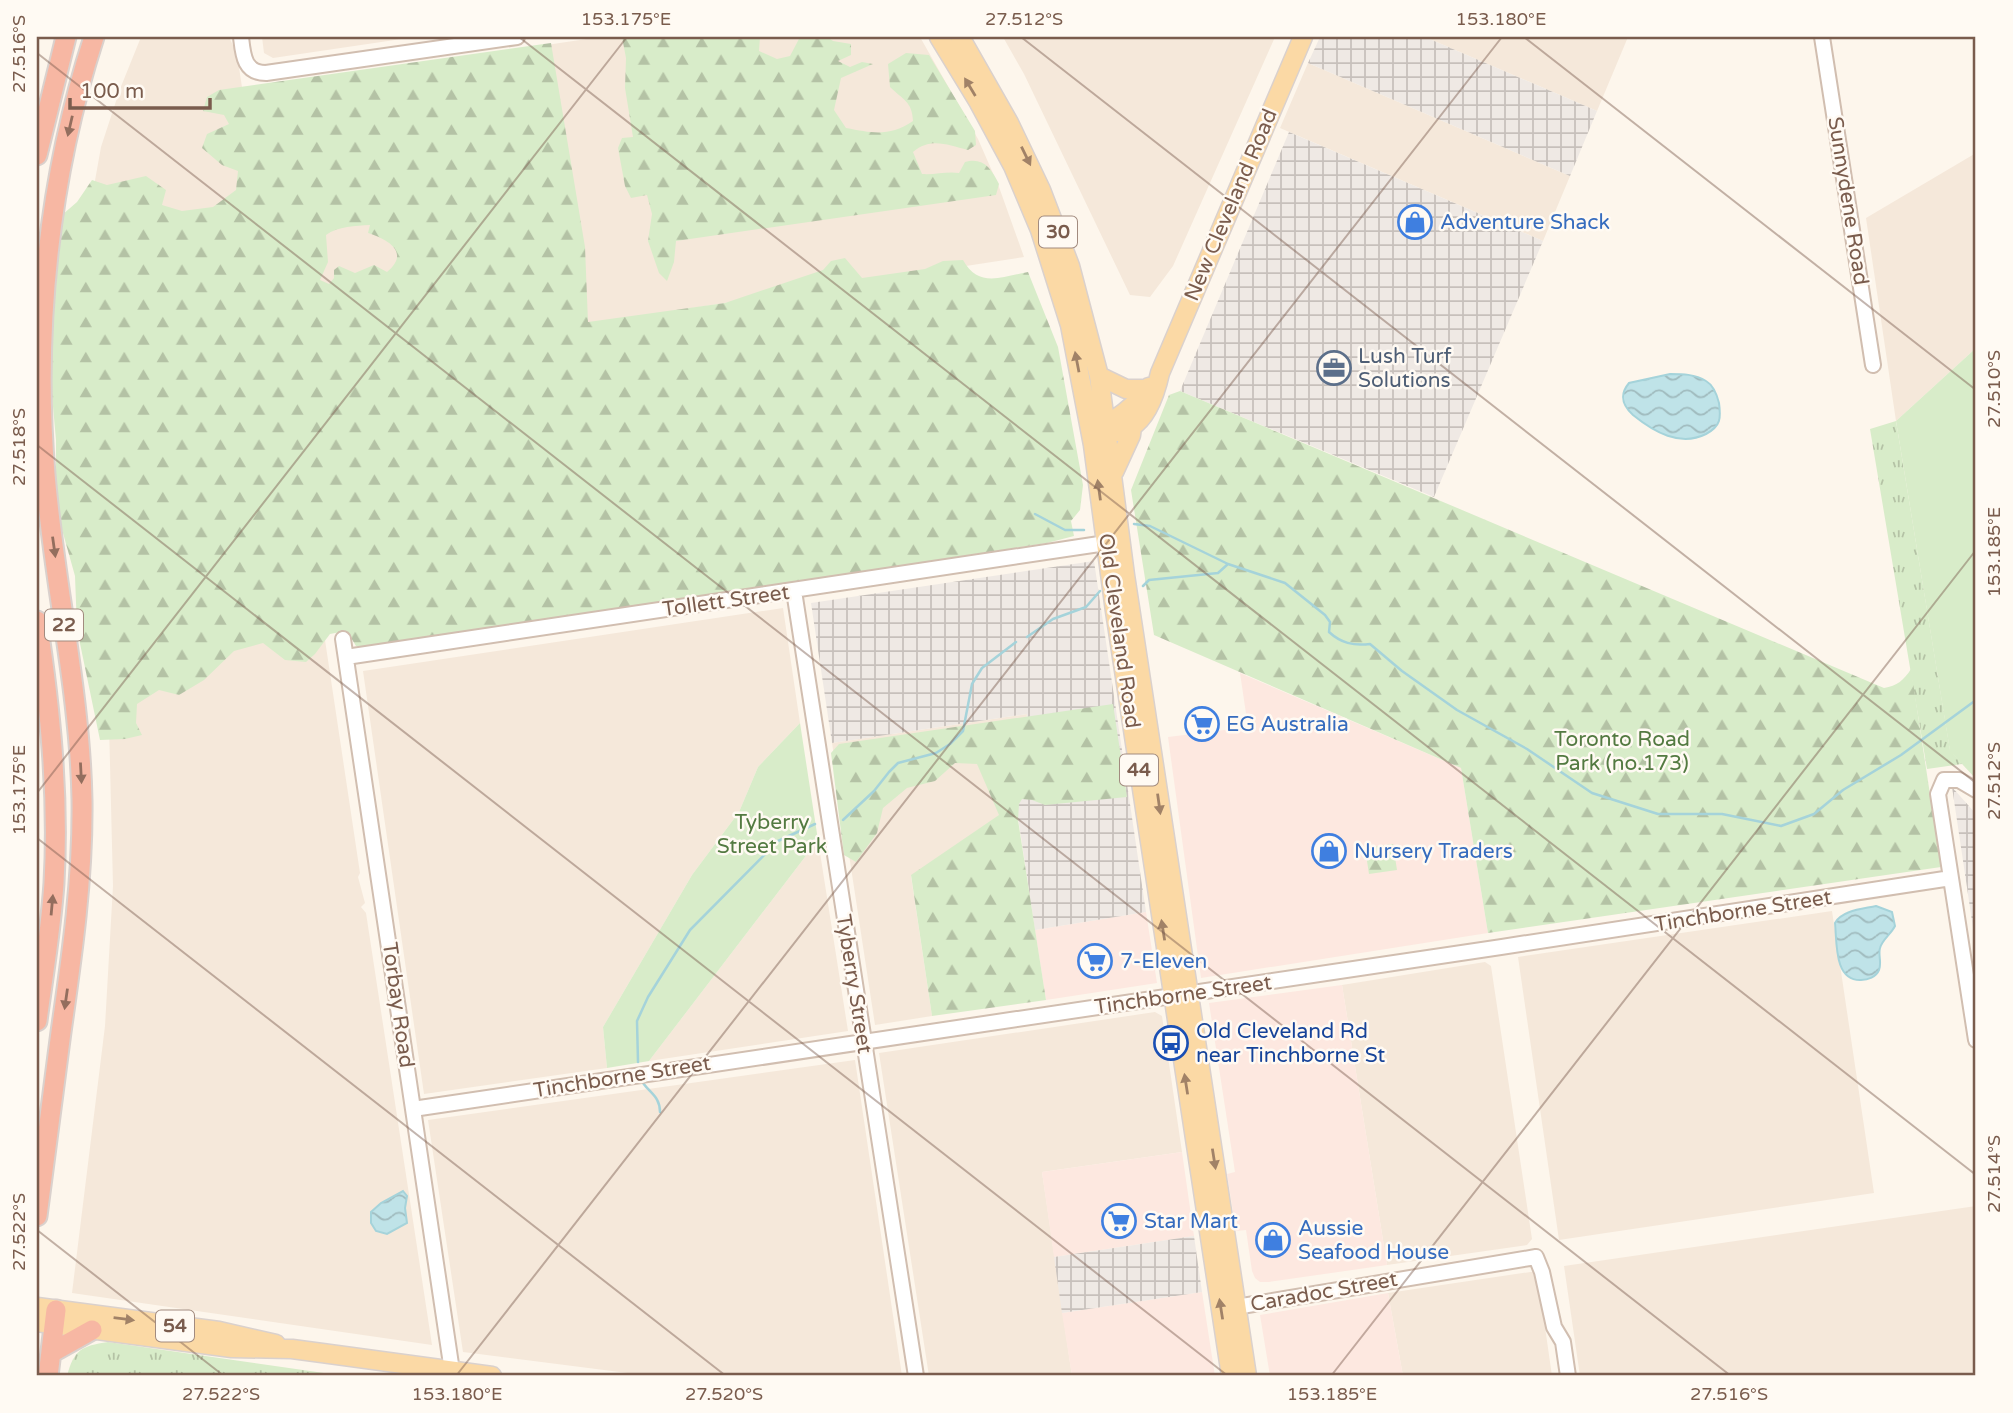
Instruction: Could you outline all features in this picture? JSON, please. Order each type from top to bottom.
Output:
[{"type":"highway","points":[[37,155],[66,37]]},
{"type":"highway","name":"22","points":[[37,1216],[72,956],[82,849],[82,800],[76,717],[45,472],[41,410],[42,349],[46,284],[59,181],[76,99],[94,37]]},
{"type":"highway","name":"22","points":[[37,621],[52,743],[55,849],[50,922],[37,1021]]},
{"type":"highway","points":[[46,1316],[51,1353],[48,1376]]},
{"type":"highway","points":[[51,1353],[92,1330]]},
{"type":"main road","name":"Old Cleveland Road","points":[[939,37],[1000,141],[1040,230],[1099,431],[1114,473],[1125,575],[1231,1376]]},
{"type":"main road","name":"Old Cleveland Road","points":[[961,37],[1009,122],[1041,190],[1070,266],[1099,376],[1099,431],[1106,543],[1247,1376]]},
{"type":"main road","name":"New Cleveland Road","points":[[1132,427],[1142,416],[1157,390],[1160,373],[1303,37]]},
{"type":"main road","name":"New Cleveland Road","points":[[1099,431],[1134,405],[1160,373]]},
{"type":"main road","points":[[1099,376],[1126,389],[1147,389]]},
{"type":"main road","points":[[1099,431],[1132,427]]},
{"type":"main road","name":"44","points":[[1114,473],[1132,427]]},
{"type":"main road","name":"54","points":[[46,1316],[219,1331],[292,1349]]},
{"type":"main road","name":"54","points":[[46,1316],[92,1330],[232,1348],[292,1349],[454,1373],[492,1376]]},
{"type":"street","points":[[241,37],[244,60],[251,69],[266,73],[517,37]]},
{"type":"street","name":"Sunnydene Road","points":[[1822,37],[1873,365]]},
{"type":"street","name":"Tollett Street","points":[[346,657],[1106,543]]},
{"type":"street","name":"Tyberry Street","points":[[794,591],[916,1376]]},
{"type":"street","name":"Torbay Road","points":[[343,639],[454,1373]]},
{"type":"street","points":[[1976,790],[1959,780],[1944,780],[1938,794],[1976,1040]]},
{"type":"street","name":"Tinchborne Street","points":[[413,1109],[1181,996],[1951,878]]},
{"type":"street","name":"Caradoc Street","points":[[1236,1307],[1536,1257],[1542,1272],[1553,1327],[1563,1342],[1568,1376]]},
{"type":"shaded area","points":[[141,37],[229,37],[237,54],[360,873],[358,877],[365,903],[361,907],[366,913],[432,1345],[72,1293],[105,1026],[113,886],[109,723],[74,298],[101,147]]},
{"type":"shaded area","points":[[262,37],[415,37],[273,58],[264,53]]},
{"type":"shaded area","points":[[600,37],[920,37],[978,139],[999,187],[1024,257],[588,324],[355,641],[271,86]]},
{"type":"shaded area","points":[[1003,37],[1275,37],[1173,266],[1150,297],[1130,295],[1024,74]]},
{"type":"shaded area","points":[[1320,37],[1425,37],[1597,111],[1570,176],[1308,63]]},
{"type":"shaded area","points":[[1425,37],[1628,37],[1597,111]]},
{"type":"shaded area","points":[[1308,63],[1570,176],[1543,241],[1280,128]]},
{"type":"shaded area","points":[[1289,132],[1543,241],[1434,497],[1180,391]]},
{"type":"shaded area","points":[[1976,153],[1976,348],[1896,421],[1866,218]]},
{"type":"shaded area","points":[[1094,561],[1146,912],[1035,930],[1016,804],[1027,714],[832,743],[811,603]]},
{"type":"shaded area","points":[[783,608],[800,723],[758,767],[739,812],[692,875],[603,1027],[607,1068],[424,1094],[363,671]]},
{"type":"shaded area","name":"Nursery Traders","points":[[1240,673],[1461,768],[1488,933],[1201,978],[1168,737],[1248,727]]},
{"type":"shaded area","points":[[1027,714],[1016,804],[911,876],[932,1016],[875,1025],[832,743]]},
{"type":"shaded area","points":[[1952,787],[1976,814],[1976,948]]},
{"type":"shaded area","points":[[818,840],[848,1031],[649,1061]]},
{"type":"shaded area","points":[[1832,911],[1874,1193],[1559,1240],[1518,957]]},
{"type":"shaded area","points":[[1146,912],[1157,983],[1046,1000],[1035,930]]},
{"type":"shaded area","points":[[1485,962],[1491,966],[1532,1239],[1527,1245],[1387,1265],[1342,985]]},
{"type":"shaded area","points":[[1342,985],[1387,1265],[1260,1282],[1252,1271],[1246,1230],[1236,1231],[1227,1174],[1235,1172],[1209,1003]]},
{"type":"shaded area","points":[[1155,1012],[1162,1016],[1182,1152],[1042,1172],[1072,1376],[929,1376],[879,1053]]},
{"type":"shaded area","points":[[855,1060],[902,1376],[651,1376],[463,1352],[428,1120]]},
{"type":"shaded area","points":[[1182,1152],[1194,1236],[1054,1257],[1042,1172]]},
{"type":"shaded area","points":[[1976,1206],[1976,1376],[1580,1376],[1564,1266]]},
{"type":"shaded area","points":[[1194,1236],[1202,1292],[1062,1313],[1054,1257]]},
{"type":"shaded area","points":[[1537,1271],[1552,1376],[1403,1376],[1388,1293]]},
{"type":"shaded area","points":[[1202,1292],[1215,1376],[1072,1376],[1062,1313]]},
{"type":"shaded area","points":[[1388,1293],[1403,1376],[1270,1376],[1260,1315]]},
{"type":"green space","points":[[622,37],[760,37],[759,51],[777,59],[790,56],[800,37],[827,37],[833,41],[851,44],[851,55],[838,61],[850,67],[862,62],[873,64],[841,78],[834,110],[846,128],[873,132],[896,130],[913,121],[909,105],[890,87],[888,64],[906,53],[929,55],[975,131],[976,145],[968,150],[933,143],[920,147],[913,152],[922,174],[959,173],[965,162],[977,161],[986,165],[996,178],[999,184],[996,195],[676,241],[674,262],[667,281],[659,273],[648,241],[652,214],[647,195],[631,198],[625,186],[618,148],[622,138],[633,137],[625,88],[626,58]]},
{"type":"green space","points":[[551,43],[585,247],[588,322],[725,303],[823,270],[831,261],[845,258],[862,278],[925,269],[943,261],[963,260],[969,269],[983,277],[1000,278],[1028,272],[1058,347],[1083,485],[1080,510],[1071,521],[1074,536],[1047,543],[367,647],[356,646],[346,634],[335,633],[330,634],[306,662],[285,660],[263,643],[234,651],[204,680],[179,695],[159,690],[137,704],[136,723],[142,735],[100,740],[77,629],[75,576],[56,508],[56,440],[48,351],[62,215],[77,202],[92,180],[107,185],[146,176],[166,190],[162,205],[182,211],[213,207],[236,190],[238,171],[222,165],[202,148],[207,134],[229,124],[224,115],[203,111],[207,97],[219,90]],"holes":[[[370,225],[368,233],[389,243],[397,252],[394,265],[387,272],[374,265],[355,273],[339,266],[334,270],[334,278],[329,284],[320,280],[328,262],[326,235],[342,228]]]},
{"type":"green space","points":[[1976,348],[1976,779],[1950,751],[1896,421]]},
{"type":"green space","name":"Toronto Road Park (no.173)","points":[[1180,391],[1884,688],[1900,682],[1911,669],[1941,867],[1488,933],[1461,768],[1154,635],[1131,490],[1169,395]]},
{"type":"green space","points":[[1896,421],[1950,750],[1962,764],[1927,769],[1870,429]]},
{"type":"green space","points":[[1113,704],[1127,797],[1045,805],[1022,799],[1019,804],[1018,820],[1046,1000],[932,1016],[911,875],[999,815],[977,764],[955,763],[935,781],[907,788],[883,808],[877,833],[856,862],[844,855],[831,753],[839,744]]},
{"type":"green space","name":"Tyberry Street Park","points":[[800,723],[818,840],[649,1061],[607,1068],[603,1027],[692,875],[739,812],[758,767]]},
{"type":"green space","points":[[1393,844],[1397,870],[1369,874],[1365,848]]},
{"type":"green space","points":[[108,1342],[338,1376],[67,1376],[80,1351],[91,1345]]},
{"type":"water","points":[[1670,374],[1697,377],[1713,388],[1720,413],[1717,425],[1711,431],[1696,438],[1668,436],[1641,421],[1626,407],[1623,396],[1629,383]]},
{"type":"water","points":[[1876,906],[1892,912],[1895,926],[1881,945],[1878,972],[1866,979],[1852,979],[1841,968],[1835,923],[1843,915]]},
{"type":"water","points":[[403,1191],[407,1196],[407,1223],[387,1234],[376,1231],[371,1223],[371,1212]]},
{"type":"waterway","points":[[1035,514],[1065,530],[1084,530]]},
{"type":"waterway","points":[[1134,524],[1150,526],[1228,564],[1285,583],[1325,615],[1330,622],[1329,632],[1338,639],[1358,645],[1370,644],[1402,671],[1457,710],[1527,749],[1592,793],[1658,814],[1722,814],[1781,826],[1814,814],[1843,790],[1901,755],[1976,700]]},
{"type":"waterway","points":[[1143,586],[1149,580],[1218,573],[1228,564]]},
{"type":"waterway","points":[[1027,637],[1053,619],[1086,607],[1100,591]]},
{"type":"waterway","points":[[843,820],[874,791],[898,763],[936,753],[963,731],[972,684],[982,668],[1016,642]]},
{"type":"waterway","points":[[638,1062],[637,1021],[648,997],[690,930],[778,841],[815,824]]},
{"type":"waterway","points":[[643,1083],[657,1099],[660,1112]]},
{"type":"place","name":"Adventure Shack","points":[[1415,222]]},
{"type":"place","name":"Lush Turf Solutions","points":[[1334,368]]},
{"type":"place","name":"EG Australia","points":[[1202,724]]},
{"type":"place","name":"Nursery Traders","points":[[1329,851]]},
{"type":"place","name":"7-Eleven","points":[[1095,961]]},
{"type":"place","name":"Old Cleveland Rd near Tinchborne St","points":[[1171,1043]]},
{"type":"place","name":"Star Mart","points":[[1119,1221]]},
{"type":"place","name":"Aussie Seafood House","points":[[1273,1240]]}]
